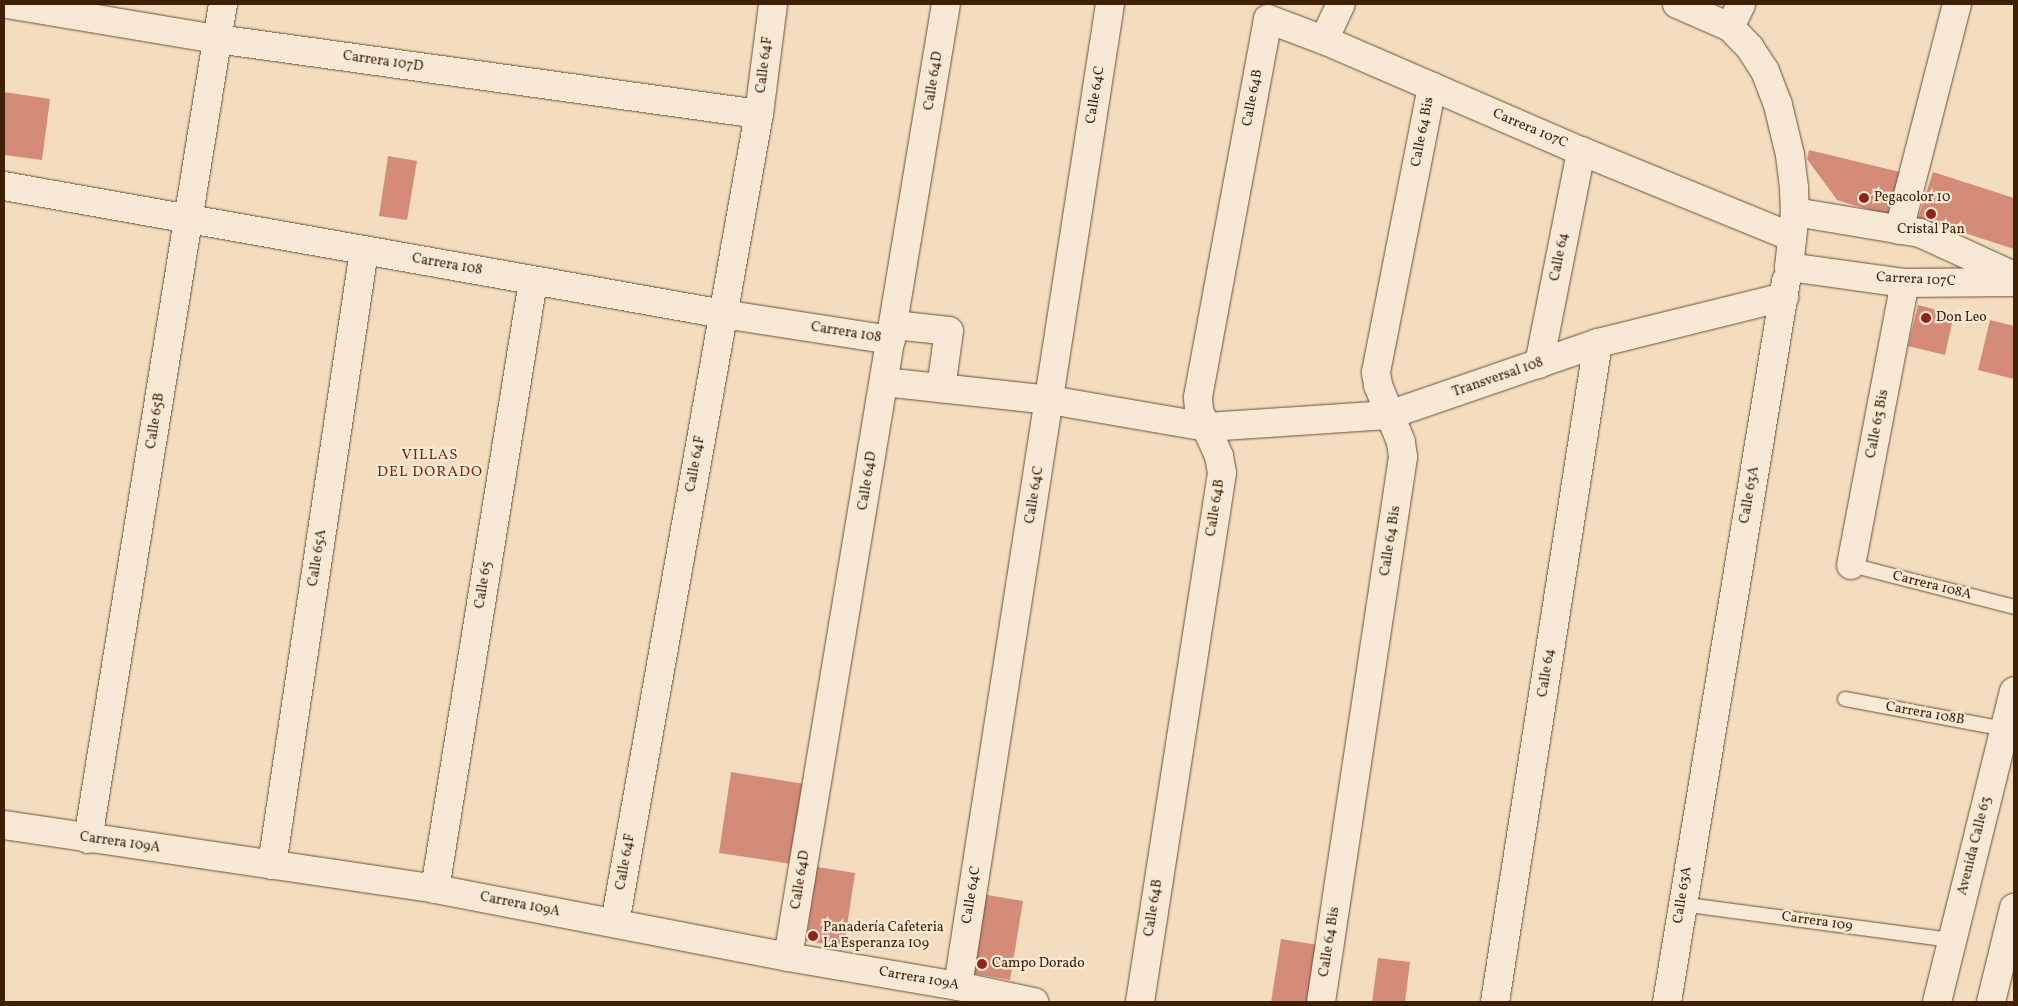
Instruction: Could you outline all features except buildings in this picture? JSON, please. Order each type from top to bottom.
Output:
[{"type":"street","name":"Carrera 107D","points":[[8,4],[217,39],[759,114]]},
{"type":"street","name":"Calle 65B","points":[[88,839],[223,4]]},
{"type":"street","name":"Calle 64F","points":[[615,923],[759,114],[773,4]]},
{"type":"street","name":"Calle 64D","points":[[788,958],[946,4]]},
{"type":"street","name":"Calle 64C","points":[[958,986],[1110,4]]},
{"type":"street","points":[[1324,40],[1341,4]]},
{"type":"street","points":[[1677,4],[1736,16]]},
{"type":"street","points":[[1899,230],[1957,4]]},
{"type":"street","name":"Calle 63A","points":[[1667,1002],[1681,904],[1789,267],[1793,225],[1790,155],[1778,104],[1766,71],[1750,48],[1736,16]]},
{"type":"street","name":"Carrera 107C","points":[[1268,19],[1324,40],[1581,151],[1793,225],[1899,230],[1920,233],[2014,276]]},
{"type":"street","name":"Calle 64B","points":[[1140,1002],[1222,474],[1219,456],[1199,411],[1198,397],[1268,19]]},
{"type":"street","name":"Calle 64 Bis","points":[[1321,1002],[1404,457],[1401,442],[1378,385],[1376,372],[1432,86]]},
{"type":"street","name":"Calle 64","points":[[1539,364],[1581,151]]},
{"type":"street","name":"Carrera 108","points":[[5,192],[189,220],[723,314],[892,333],[949,332],[941,388]]},
{"type":"street","name":"Calle 65A","points":[[272,865],[364,250]]},
{"type":"street","name":"Carrera 107C","points":[[1789,267],[1905,283],[2014,282]]},
{"type":"street","name":"Calle 65","points":[[434,889],[533,280]]},
{"type":"street","name":"Calle 63 Bis","points":[[1851,565],[1905,283]]},
{"type":"street","name":"Transversal 108","points":[[1207,427],[1389,415],[1598,343],[1784,297]]},
{"type":"street","name":"Calle 64","points":[[1495,1002],[1598,343]]},
{"type":"street","points":[[884,382],[1050,400],[1207,427]]},
{"type":"street","name":"Avenida Calle 63","points":[[1937,1002],[2014,691]]},
{"type":"street","name":"Carrera 109A","points":[[4,825],[434,889],[788,958],[958,986],[1034,1002]]},
{"type":"street","points":[[1991,1002],[2014,908]]},
{"type":"lane","name":"Carrera 108A","points":[[1851,565],[2014,607]]},
{"type":"lane","name":"Carrera 108B","points":[[1845,699],[2005,729]]},
{"type":"lane","name":"Carrera 109","points":[[1681,904],[1952,940]]},
{"type":"place","name":"Pegacolor 10","points":[[1864,198]]},
{"type":"place","name":"Cristal Pan","points":[[1931,214]]},
{"type":"place","name":"Don Leo","points":[[1926,318]]},
{"type":"place","name":"Panadería Cafeteria La Esperanza 109","points":[[813,936]]},
{"type":"place","name":"Campo Dorado","points":[[982,964]]},
{"type":"district","name":"VILLAS DEL DORADO","points":[[430,464]]}]
